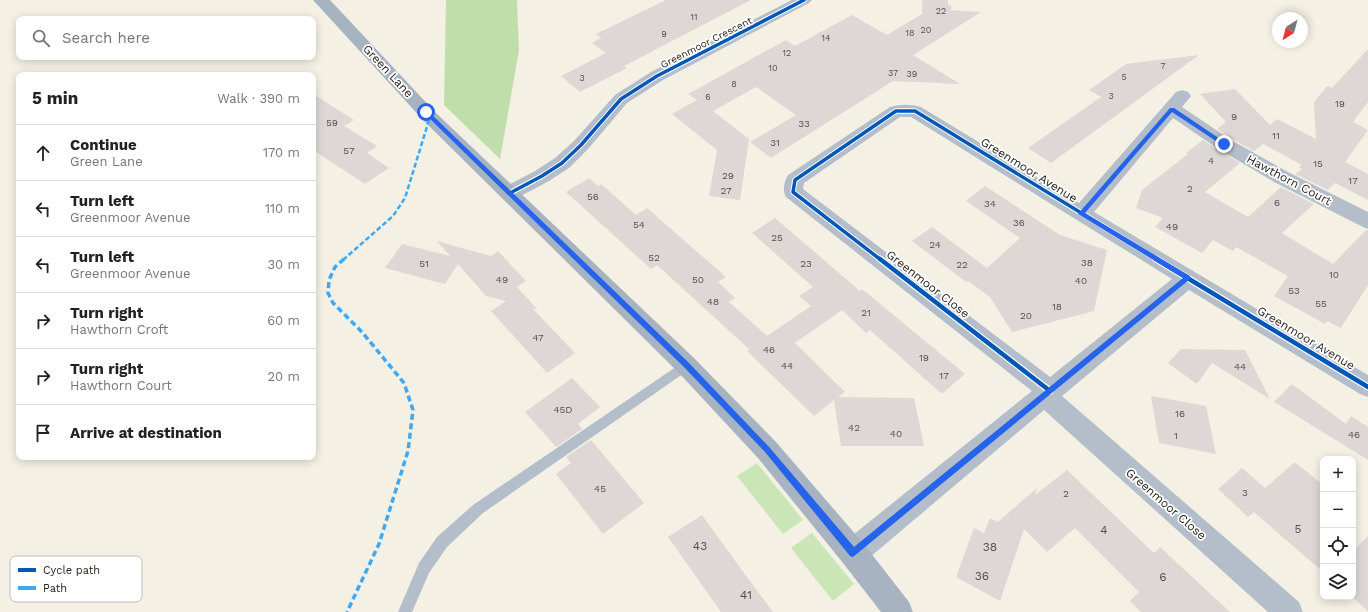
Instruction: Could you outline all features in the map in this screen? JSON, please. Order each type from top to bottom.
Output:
[{"type":"main road","name":"Green Lane","points":[[321,0],[426,112],[686,365],[767,450],[853,553],[899,612]]},
{"type":"street","name":"Greenmoor Crescent","points":[[510,193],[542,176],[562,163],[581,145],[621,99],[657,76],[804,0]]},
{"type":"street","name":"Hawthorn Court","points":[[1081,214],[1177,102],[1224,144],[1281,177],[1368,221]]},
{"type":"street","name":"Greenmoor Avenue","points":[[794,192],[795,180],[896,110],[915,111],[1081,214],[1368,387]]},
{"type":"street","name":"Greenmoor Close","points":[[794,192],[1047,393],[1289,612]]},
{"type":"street","points":[[853,553],[1188,278]]},
{"type":"lane","points":[[405,612],[424,568],[442,542],[478,509],[686,365]]},
{"type":"green space","points":[[446,0],[517,0],[519,50],[500,159],[444,105]]},
{"type":"green space","points":[[757,463],[803,520],[783,534],[737,476]]},
{"type":"green space","points":[[812,533],[854,584],[833,601],[791,548]]},
{"type":"building","points":[[666,0],[751,0],[624,66],[627,68],[580,92],[561,76],[606,53],[592,43],[601,38],[596,34]]},
{"type":"building","points":[[922,0],[948,0],[948,5],[951,5],[951,10],[981,12],[913,55],[960,84],[893,81],[771,158],[750,142],[796,115],[756,87],[713,111],[749,139],[740,200],[709,196],[717,150],[672,114],[697,100],[688,94],[786,40],[795,46],[852,15],[887,35],[922,14]]},
{"type":"building","points":[[1368,49],[1368,102],[1353,122],[1368,130],[1345,162],[1368,174],[1368,200],[1335,183],[1328,190],[1295,174],[1302,169],[1299,167],[1302,165],[1263,144],[1254,151],[1232,139],[1217,129],[1226,122],[1200,94],[1235,89],[1270,125],[1277,119],[1316,139],[1314,102],[1327,86],[1332,88]]},
{"type":"building","points":[[1199,55],[1051,163],[1028,148],[1101,97],[1089,90],[1126,64]]},
{"type":"building","points":[[316,96],[354,120],[344,126],[377,146],[367,153],[389,168],[365,184],[316,152]]},
{"type":"building","points":[[1203,140],[1240,163],[1205,192],[1248,217],[1281,187],[1314,204],[1282,233],[1333,264],[1366,230],[1368,230],[1368,285],[1341,328],[1327,321],[1325,324],[1274,296],[1288,276],[1236,247],[1233,251],[1213,240],[1202,253],[1155,227],[1163,218],[1136,208],[1142,190],[1188,154],[1186,153]]},
{"type":"building","points":[[589,178],[598,186],[601,184],[636,215],[647,208],[726,277],[718,282],[735,298],[729,302],[767,336],[811,306],[799,296],[813,287],[752,233],[775,218],[860,291],[862,289],[965,374],[942,394],[870,330],[866,333],[842,310],[795,343],[845,392],[838,397],[914,398],[924,446],[841,446],[834,400],[814,416],[747,351],[749,349],[657,265],[651,269],[566,192]]},
{"type":"building","points":[[985,186],[1060,235],[1107,250],[1094,311],[1012,332],[990,297],[968,281],[966,282],[912,241],[932,227],[987,268],[1020,238],[966,201]]},
{"type":"building","points":[[437,241],[491,256],[498,251],[526,281],[517,287],[538,310],[532,308],[575,353],[547,373],[491,311],[506,301],[486,296],[458,264],[445,284],[385,268],[402,244],[450,256]]},
{"type":"building","points":[[1181,349],[1245,350],[1270,399],[1212,363],[1197,384],[1168,363]]},
{"type":"building","points":[[572,378],[600,407],[578,424],[582,429],[556,447],[525,412]]},
{"type":"building","points":[[1292,384],[1346,424],[1351,416],[1368,427],[1368,460],[1274,402]]},
{"type":"building","points":[[1151,396],[1206,406],[1216,454],[1159,443]]},
{"type":"building","points":[[591,440],[644,503],[603,534],[556,474],[571,463],[566,457]]},
{"type":"building","points":[[1295,462],[1320,483],[1320,569],[1254,512],[1248,517],[1218,489],[1242,468],[1265,488]]},
{"type":"building","points":[[1067,470],[1154,553],[1160,547],[1230,612],[1141,612],[1130,601],[1139,592],[1075,528],[1047,552],[1024,529],[1000,601],[956,577],[974,528],[984,533],[990,518],[998,522],[1037,488],[1035,495]]},
{"type":"building","points":[[702,515],[773,612],[721,612],[668,537]]},
{"type":"building","points":[[1368,536],[1368,611],[1355,600],[1356,548]]},
{"type":"marked path","points":[[347,612],[379,544],[408,451],[413,410],[404,383],[362,332],[333,303],[328,293],[329,280],[335,267],[393,216],[405,198],[430,117]]},
{"type":"cycle path","points":[[510,193],[542,176],[562,163],[581,145],[621,99],[657,76],[804,0]]},
{"type":"cycle path","points":[[1050,391],[793,192],[795,180],[896,111],[915,111],[1081,214],[1368,387]]},
{"type":"route","points":[[426,112],[686,365],[767,450],[853,553],[1188,278],[1081,214],[1172,109],[1224,144]]}]
